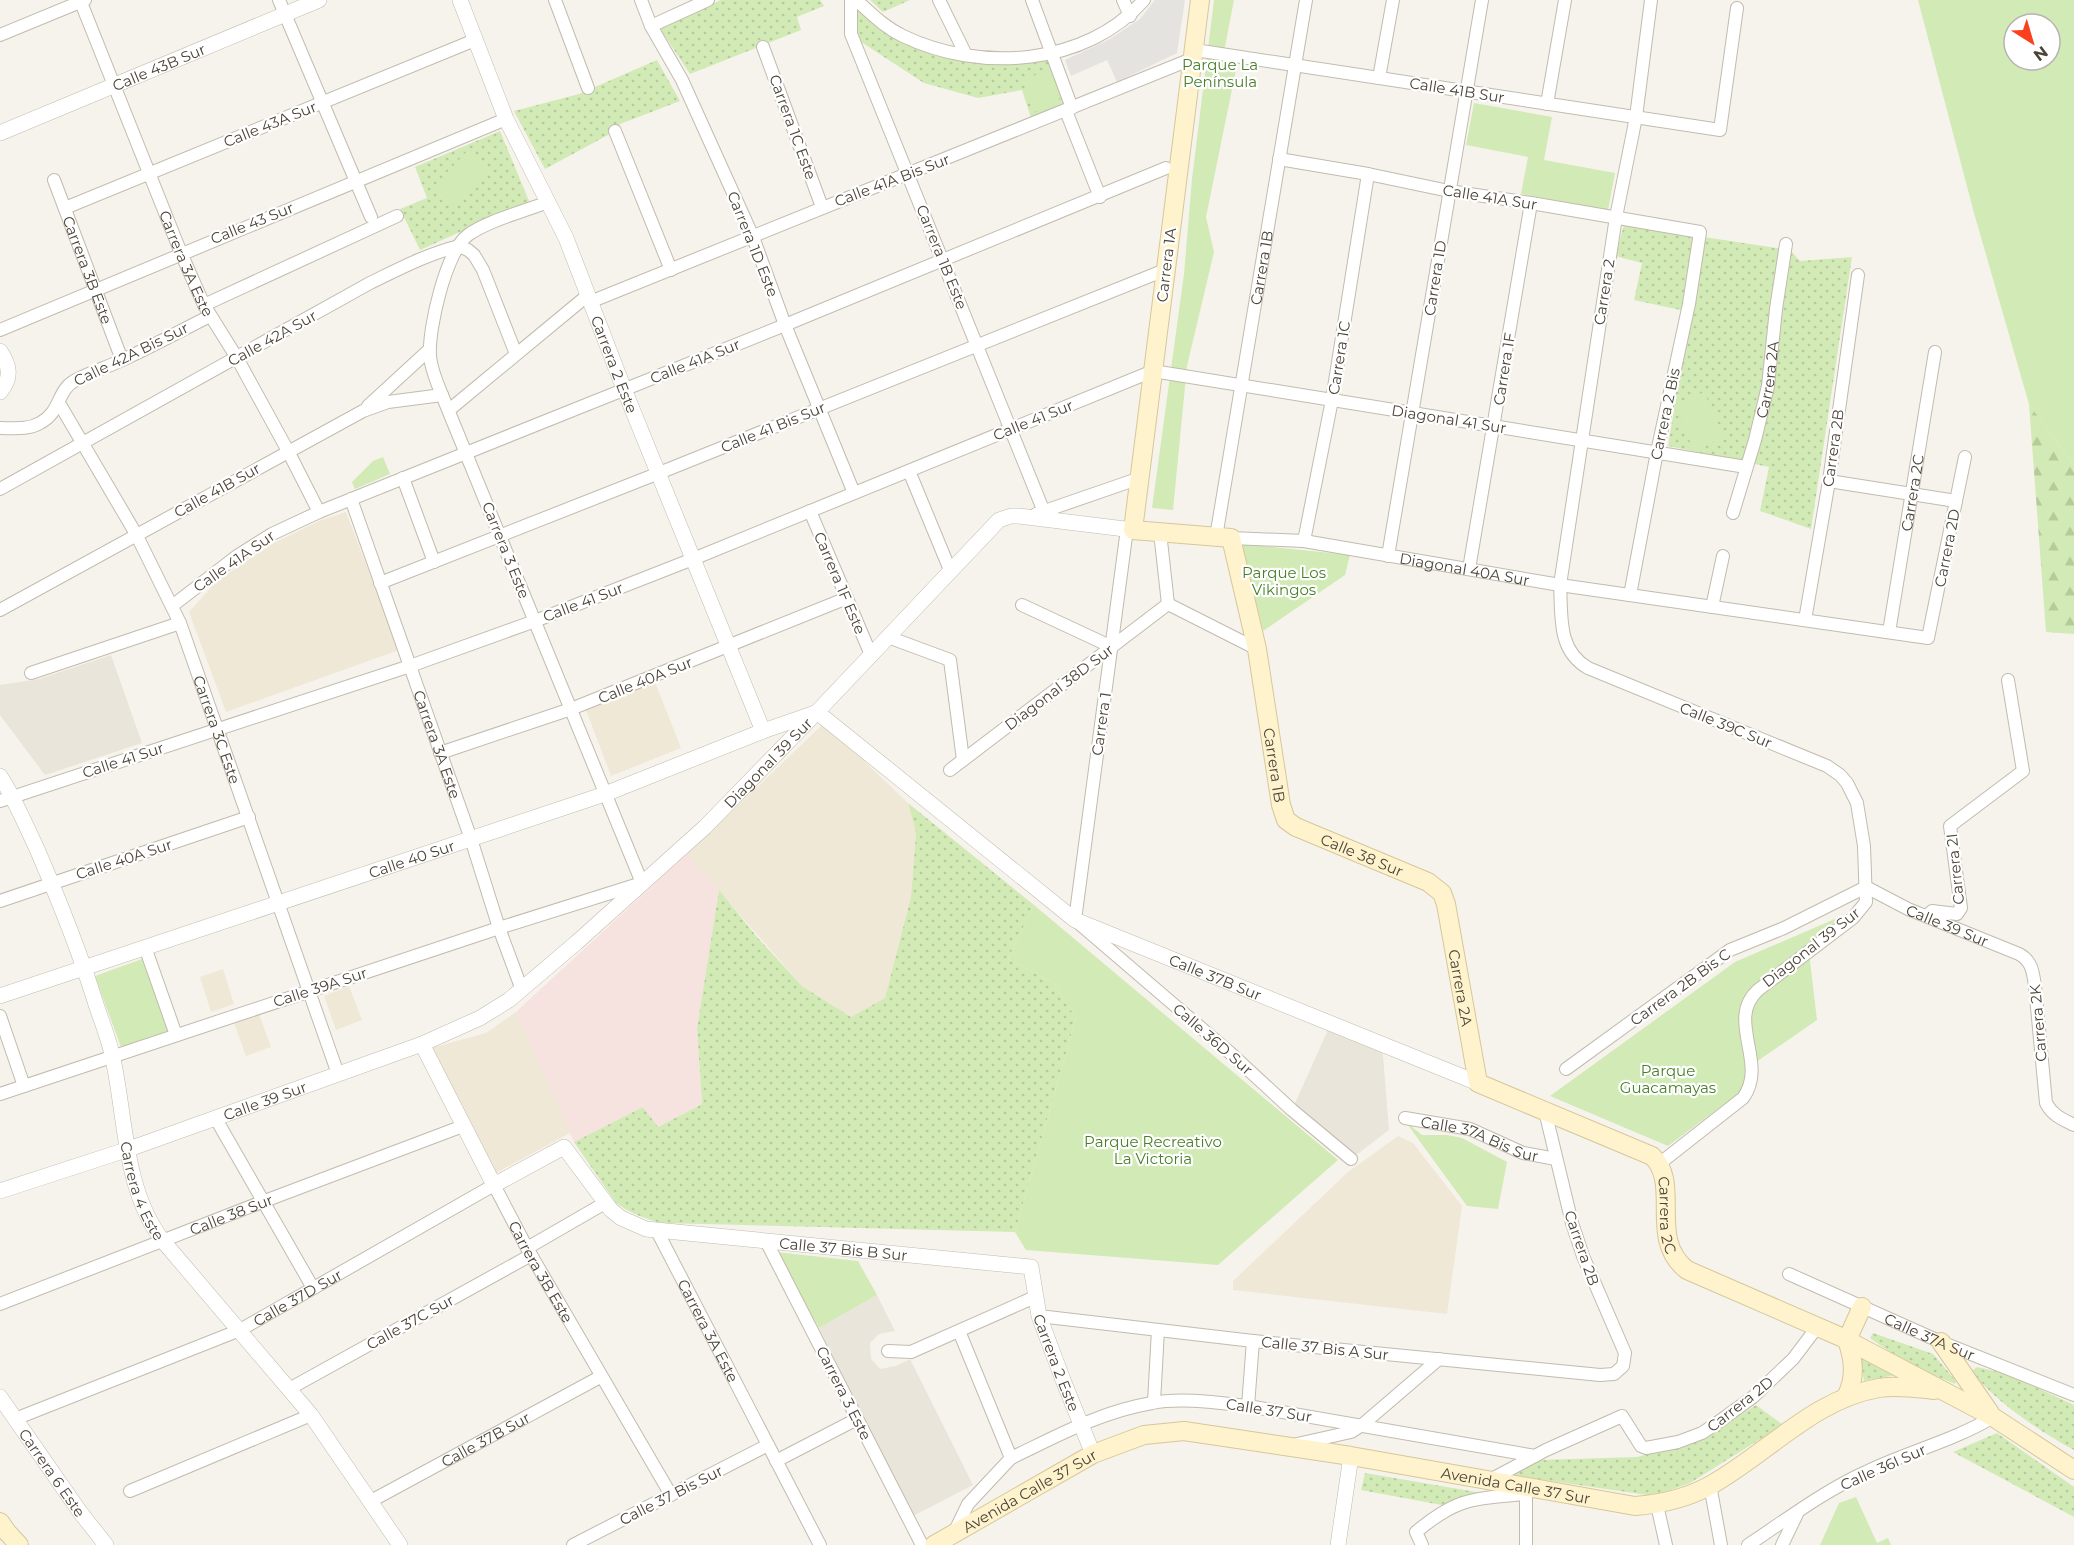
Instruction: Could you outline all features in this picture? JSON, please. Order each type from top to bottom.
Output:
[{"type":"main road","name":"Carrera 1A","points":[[1130,529],[1140,478],[1200,0]]},
{"type":"main road","name":"Diagonal 40A Sur","points":[[1130,529],[1223,537]]},
{"type":"main road","name":"Carrera 1B","points":[[1223,537],[1257,649],[1284,815]]},
{"type":"main road","name":"Calle 38 Sur","points":[[1284,815],[1286,820],[1296,827],[1428,882],[1442,893]]},
{"type":"main road","name":"Carrera 2A","points":[[1442,893],[1478,1083]]},
{"type":"main road","name":"Calle 37B Sur","points":[[1478,1083],[1645,1153],[1659,1164]]},
{"type":"main road","name":"Carrera 2C","points":[[1659,1164],[1664,1177],[1668,1244],[1678,1263],[1688,1270],[1818,1326]]},
{"type":"main road","points":[[1846,1397],[1853,1376],[1852,1359],[1846,1340],[1862,1307]]},
{"type":"main road","points":[[1818,1326],[1942,1391]]},
{"type":"main road","points":[[1941,1342],[1993,1417]]},
{"type":"main road","name":"Avenida Calle 37 Sur","points":[[934,1545],[1094,1454],[1144,1436],[1184,1431],[1352,1456],[1490,1480],[1526,1491],[1635,1506],[1657,1505],[1682,1498],[1710,1485],[1820,1410],[1846,1397],[1876,1388],[1893,1386],[1942,1391],[1993,1417],[2074,1470]]},
{"type":"street","name":"Calle 43B Sur","points":[[0,133],[114,86],[282,7],[319,0]]},
{"type":"street","name":"Carrera 2 Este","points":[[460,0],[506,119],[566,238],[624,389],[763,731]]},
{"type":"street","points":[[555,0],[588,88]]},
{"type":"street","name":"Carrera 1D Este","points":[[641,0],[651,26],[682,80],[753,237],[785,325],[855,493]]},
{"type":"street","points":[[651,26],[708,0]]},
{"type":"street","points":[[853,0],[902,36],[966,55],[1013,58],[1052,54],[1099,37],[1130,16],[1144,0]]},
{"type":"street","name":"Carrera 1B Este","points":[[853,0],[851,34],[1044,512]]},
{"type":"street","points":[[939,0],[966,55]]},
{"type":"street","points":[[1032,0],[1100,197]]},
{"type":"street","points":[[1123,0],[1130,16]]},
{"type":"street","name":"Carrera 1B","points":[[1223,537],[1243,385],[1306,0]]},
{"type":"street","points":[[1379,78],[1393,0]]},
{"type":"street","name":"Carrera 1D","points":[[1388,556],[1482,0]]},
{"type":"street","points":[[1547,104],[1564,0]]},
{"type":"street","name":"Carrera 2","points":[[1560,585],[1616,217],[1636,117],[1651,0]]},
{"type":"street","points":[[0,35],[82,1]]},
{"type":"street","name":"Carrera 3A Este","points":[[82,1],[181,253],[207,311],[237,358],[319,512]]},
{"type":"street","points":[[282,7],[371,217]]},
{"type":"street","name":"Calle 41B Sur","points":[[1194,54],[1295,65],[1720,130],[1737,8]]},
{"type":"street","name":"Calle 43A Sur","points":[[65,208],[475,39]]},
{"type":"street","name":"Carrera 1C Este","points":[[763,47],[822,207]]},
{"type":"street","name":"Calle 41A Bis Sur","points":[[449,410],[516,354],[589,298],[670,270],[753,237],[822,207],[1069,109],[1194,54]]},
{"type":"street","name":"Calle 43 Sur","points":[[0,330],[506,119]]},
{"type":"street","points":[[615,131],[670,270]]},
{"type":"street","name":"Calle 41A Sur","points":[[1279,159],[1449,191],[1700,232]]},
{"type":"street","name":"Calle 41A Sur","points":[[172,606],[237,556],[272,534],[319,512],[785,325],[1166,168]]},
{"type":"street","name":"Carrera 1C","points":[[1304,542],[1332,400],[1368,174]]},
{"type":"street","name":"Carrera 3B Este","points":[[54,180],[122,360]]},
{"type":"street","name":"Calle 42A Sur","points":[[0,489],[370,283],[419,259],[459,246],[465,237],[477,229],[548,202]]},
{"type":"street","name":"Carrera 1F","points":[[1469,569],[1531,203]]},
{"type":"street","name":"Calle 42A Bis Sur","points":[[0,428],[33,426],[51,415],[64,390],[74,381],[122,360],[207,311],[397,216]]},
{"type":"street","name":"Carrera 2 Bis","points":[[1630,595],[1657,452],[1689,304],[1700,232]]},
{"type":"street","name":"Carrera 2A","points":[[1733,513],[1755,440],[1768,386],[1786,244]]},
{"type":"street","points":[[363,411],[429,350],[434,312],[459,246],[474,255],[483,270],[516,354]]},
{"type":"street","name":"Calle 41 Bis Sur","points":[[380,583],[1165,270]]},
{"type":"street","name":"Carrera 2B","points":[[1805,620],[1829,481],[1858,275]]},
{"type":"street","name":"Carrera 3 Este","points":[[429,350],[442,395],[642,883]]},
{"type":"street","points":[[0,351],[6,361],[9,374],[7,383],[0,392]]},
{"type":"street","name":"Carrera 2C","points":[[1889,633],[1935,352]]},
{"type":"street","name":"Diagonal 41 Sur","points":[[1153,371],[1746,467]]},
{"type":"street","name":"Calle 41 Sur","points":[[6,799],[410,666],[535,621],[810,512],[1153,371]]},
{"type":"street","name":"Calle 41B Sur","points":[[0,610],[363,411],[388,402],[442,395]]},
{"type":"street","name":"Carrera 3C Este","points":[[59,403],[136,534],[180,623],[338,1074]]},
{"type":"street","name":"Carrera 2D","points":[[1928,638],[1965,457]]},
{"type":"street","points":[[909,471],[950,570]]},
{"type":"street","points":[[404,478],[434,562]]},
{"type":"street","points":[[1028,517],[1140,478]]},
{"type":"street","points":[[1829,481],[1956,501]]},
{"type":"street","name":"Carrera 3A Este","points":[[351,499],[522,990]]},
{"type":"street","name":"Carrera 1F Este","points":[[810,512],[871,655]]},
{"type":"street","name":"Diagonal 40A Sur","points":[[999,520],[1011,516],[1028,517],[1130,529]]},
{"type":"street","name":"Diagonal 39 Sur","points":[[522,990],[705,827],[999,520]]},
{"type":"street","name":"Carrera 1","points":[[1075,920],[1130,529]]},
{"type":"street","points":[[1160,532],[1168,604],[1257,649]]},
{"type":"street","name":"Diagonal 40A Sur","points":[[1223,537],[1304,542],[1560,585],[1928,638]]},
{"type":"street","points":[[1712,607],[1723,556]]},
{"type":"street","name":"Calle 39C Sur","points":[[1560,585],[1565,641],[1569,652],[1581,664],[1827,766],[1840,775],[1847,783],[1857,803],[1864,846],[1866,887]]},
{"type":"street","name":"Calle 40A Sur","points":[[440,753],[571,709],[847,598]]},
{"type":"street","name":"Diagonal 38D Sur","points":[[950,770],[1168,604]]},
{"type":"street","points":[[1022,605],[1112,647]]},
{"type":"street","points":[[31,673],[180,623]]},
{"type":"street","points":[[888,637],[950,660],[963,760]]},
{"type":"street","name":"Carrera 2I","points":[[1928,916],[1932,911],[1957,914],[1961,908],[1950,826],[2023,771],[2008,680]]},
{"type":"street","name":"Calle 40 Sur","points":[[0,996],[605,794],[817,712]]},
{"type":"street","name":"Calle 37B Sur","points":[[817,712],[1075,920],[1478,1083]]},
{"type":"street","name":"Carrera 4 Este","points":[[0,776],[6,799],[52,883],[84,968],[113,1057],[129,1149],[142,1206],[151,1224],[311,1415],[400,1545]]},
{"type":"street","name":"Calle 40A Sur","points":[[0,901],[249,817]]},
{"type":"street","name":"Calle 39A Sur","points":[[0,1094],[499,928],[642,883]]},
{"type":"street","name":"Diagonal 39 Sur","points":[[1659,1164],[1743,1098],[1749,1089],[1753,1069],[1745,1021],[1747,1004],[1758,990],[1853,918],[1866,902],[1866,887]]},
{"type":"street","name":"Calle 39 Sur","points":[[1866,887],[2019,954],[2028,961]]},
{"type":"street","name":"Carrera 2B Bis C","points":[[1566,1069],[1730,951],[1784,928],[1866,887]]},
{"type":"street","name":"Calle 36D Sur","points":[[1075,920],[1351,1159]]},
{"type":"street","points":[[145,947],[176,1035]]},
{"type":"street","name":"Carrera 2K","points":[[2028,961],[2032,968],[2035,986],[2046,1103],[2057,1117],[2074,1125]]},
{"type":"street","name":"Calle 39 Sur","points":[[0,1191],[216,1119],[422,1044],[480,1018],[522,990]]},
{"type":"street","points":[[0,1016],[24,1086]]},
{"type":"street","name":"Carrera 3B Este","points":[[422,1044],[529,1252],[671,1495]]},
{"type":"street","name":"Carrera 2B","points":[[1545,1111],[1569,1211],[1583,1256],[1625,1353],[1623,1366],[1611,1375]]},
{"type":"street","name":"Calle 37A Bis Sur","points":[[1405,1118],[1470,1129],[1523,1153],[1556,1159]]},
{"type":"street","points":[[216,1119],[313,1288]]},
{"type":"street","name":"Calle 38 Sur","points":[[0,1304],[463,1126]]},
{"type":"street","name":"Calle 37D Sur","points":[[15,1419],[240,1330],[564,1147],[605,1203]]},
{"type":"street","points":[[605,1203],[621,1218],[635,1225],[657,1231]]},
{"type":"street","name":"Calle 37C Sur","points":[[289,1389],[529,1252],[605,1203]]},
{"type":"street","name":"Carrera 3A Este","points":[[657,1231],[820,1545]]},
{"type":"street","name":"Calle 37 Bis B Sur","points":[[657,1231],[1030,1267]]},
{"type":"street","name":"Carrera 3 Este","points":[[766,1241],[922,1545]]},
{"type":"street","name":"Carrera 2 Este","points":[[1030,1267],[1039,1316],[1094,1454]]},
{"type":"street","name":"Calle 37A Sur","points":[[1789,1274],[1941,1342],[2074,1395]]},
{"type":"street","points":[[888,1351],[911,1353],[1035,1297]]},
{"type":"street","name":"Calle 37 Bis A Sur","points":[[1039,1316],[1253,1341],[1611,1375]]},
{"type":"street","name":"Carrera 2D","points":[[1534,1456],[1622,1416],[1641,1446],[1646,1448],[1678,1442],[1702,1433],[1753,1397],[1793,1359],[1818,1326]]},
{"type":"street","points":[[1154,1402],[1158,1330]]},
{"type":"street","points":[[953,1534],[968,1504],[1011,1458],[959,1331]]},
{"type":"street","points":[[1248,1406],[1253,1341]]},
{"type":"street","points":[[1287,1446],[1351,1432],[1439,1359]]},
{"type":"street","name":"Calle 37B Sur","points":[[370,1501],[600,1377]]},
{"type":"street","name":"Carrera 6 Este","points":[[0,1397],[80,1512],[106,1545]]},
{"type":"street","name":"Calle 37 Sur","points":[[1011,1458],[1100,1416],[1154,1402],[1207,1401],[1362,1425],[1534,1456]]},
{"type":"street","points":[[130,1491],[311,1415]]},
{"type":"street","name":"Calle 36I Sur","points":[[1748,1545],[1837,1487],[1863,1473],[1962,1433],[1993,1417]]},
{"type":"street","points":[[776,1461],[857,1419]]},
{"type":"street","name":"Calle 37 Bis Sur","points":[[573,1545],[768,1446]]},
{"type":"street","points":[[1338,1545],[1352,1456]]},
{"type":"street","points":[[1490,1480],[1534,1456]]},
{"type":"street","points":[[1710,1485],[1721,1545]]},
{"type":"street","points":[[1422,1545],[1416,1532],[1436,1515],[1461,1502],[1526,1491],[1527,1545]]},
{"type":"street","points":[[1657,1505],[1666,1545]]},
{"type":"street","points":[[1782,1545],[1798,1512]]},
{"type":"shaded area","points":[[1155,0],[1185,0],[1177,53],[1117,82],[1107,60],[1071,76],[1065,60],[1110,39],[1140,19]]},
{"type":"shaded area","points":[[346,512],[399,650],[226,712],[189,612],[217,581],[272,544],[319,521]]},
{"type":"shaded area","points":[[111,655],[142,743],[45,775],[0,715],[0,685],[39,679]]},
{"type":"shaded area","points":[[655,682],[681,748],[611,776],[586,710]]},
{"type":"shaded area","points":[[821,726],[832,730],[908,803],[916,832],[911,897],[885,998],[851,1017],[802,986],[687,854]]},
{"type":"shaded area","points":[[687,854],[719,890],[697,1028],[702,1104],[658,1127],[643,1107],[574,1142],[516,1012]]},
{"type":"shaded area","points":[[223,969],[234,1004],[211,1012],[200,977]]},
{"type":"shaded area","points":[[349,986],[362,1020],[336,1030],[324,996]]},
{"type":"shaded area","points":[[516,1012],[570,1133],[494,1174],[431,1048],[486,1033]]},
{"type":"shaded area","points":[[259,1014],[271,1047],[246,1056],[234,1023]]},
{"type":"shaded area","points":[[1331,1023],[1382,1044],[1389,1130],[1351,1159],[1292,1110]]},
{"type":"shaded area","points":[[1398,1136],[1413,1143],[1462,1206],[1447,1314],[1233,1290],[1233,1281],[1348,1172]]},
{"type":"shaded area","points":[[877,1295],[895,1331],[879,1334],[870,1343],[871,1359],[880,1369],[896,1366],[910,1359],[973,1485],[913,1516],[819,1328]]},
{"type":"green space","points":[[721,0],[820,0],[824,6],[797,17],[801,30],[690,74],[659,27]]},
{"type":"green space","points":[[870,0],[910,0],[883,12]]},
{"type":"green space","name":"Parque La Península","points":[[1214,0],[1234,0],[1223,57],[1238,60],[1206,217],[1214,252],[1187,366],[1173,510],[1152,508],[1184,274],[1192,179]]},
{"type":"green space","points":[[1918,0],[2074,0],[2074,465],[2029,404],[1974,213]]},
{"type":"green space","points":[[856,9],[902,41],[934,55],[983,62],[1050,60],[1066,104],[1031,118],[1022,90],[978,98],[924,83],[855,38]]},
{"type":"green space","points":[[657,60],[680,101],[620,124],[619,129],[545,169],[514,111],[579,94]]},
{"type":"green space","points":[[1051,70],[1061,104],[1034,112],[1023,79]]},
{"type":"green space","points":[[1474,103],[1552,117],[1544,160],[1615,173],[1608,210],[1521,194],[1528,157],[1466,145]]},
{"type":"green space","points":[[500,131],[529,201],[420,250],[400,209],[427,198],[415,167]]},
{"type":"green space","points":[[468,150],[488,171],[453,206],[435,185]]},
{"type":"green space","points":[[1624,225],[1790,250],[1800,261],[1852,257],[1811,529],[1760,511],[1769,467],[1668,446],[1690,312],[1634,300],[1642,263],[1615,256]]},
{"type":"green space","points":[[1704,392],[1724,437],[1694,451],[1674,405]]},
{"type":"green space","points":[[2029,404],[2074,465],[2074,634],[2046,632]]},
{"type":"green space","points":[[383,457],[390,474],[355,489],[352,482],[373,461]]},
{"type":"green space","name":"Parque Los Vikingos","points":[[1242,544],[1350,555],[1345,575],[1263,631]]},
{"type":"green space","points":[[908,803],[1034,905],[1008,959],[1054,983],[1076,1018],[1015,1232],[662,1223],[638,1215],[616,1203],[574,1142],[643,1107],[658,1127],[702,1104],[697,1028],[719,890],[757,937],[802,986],[851,1017],[885,998],[911,897],[916,832]]},
{"type":"green space","name":"Parque Recreativo La Victoria","points":[[1034,905],[1338,1160],[1218,1265],[1026,1250],[1015,1232],[1076,1018],[1054,983],[1008,959]]},
{"type":"green space","name":"Parque Guacamayas","points":[[1844,915],[1808,944],[1817,1020],[1746,1069],[1746,1088],[1668,1146],[1550,1096],[1735,962]]},
{"type":"green space","points":[[145,958],[171,1030],[121,1047],[95,976]]},
{"type":"green space","points":[[1405,1121],[1422,1135],[1447,1135],[1462,1138],[1507,1162],[1498,1209],[1467,1206]]},
{"type":"green space","points":[[776,1252],[858,1261],[877,1295],[819,1328]]},
{"type":"green space","points":[[1873,1333],[1933,1354],[1956,1381],[1955,1384],[1890,1352],[1870,1338]]},
{"type":"green space","points":[[1860,1357],[1901,1374],[1864,1381]]},
{"type":"green space","points":[[1977,1367],[2007,1374],[2074,1405],[2074,1450],[2034,1426],[1991,1393],[1972,1371]]},
{"type":"green space","points":[[1756,1405],[1783,1425],[1690,1483],[1654,1496],[1511,1475],[1539,1460],[1637,1457],[1699,1441]]},
{"type":"green space","points":[[1997,1433],[2074,1487],[2074,1517],[1953,1452]]},
{"type":"green space","points":[[1365,1473],[1488,1494],[1447,1506],[1361,1490]]},
{"type":"green space","points":[[1856,1497],[1877,1543],[1888,1538],[1891,1545],[1820,1545],[1839,1503]]}]
